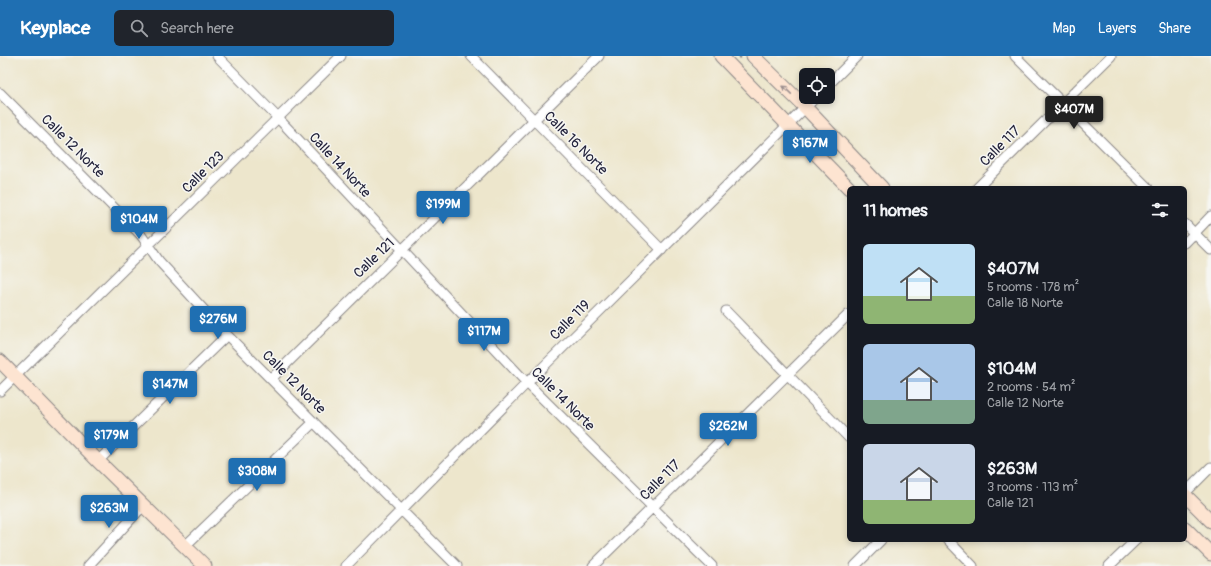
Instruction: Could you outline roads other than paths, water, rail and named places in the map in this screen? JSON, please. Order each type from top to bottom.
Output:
[{"type":"main road","points":[[721,56],[848,186]]},
{"type":"main road","points":[[752,56],[805,107],[880,186]]},
{"type":"main road","points":[[0,361],[98,461],[205,566]]},
{"type":"main road","points":[[1187,496],[1211,521]]},
{"type":"main road","points":[[1187,530],[1211,554]]},
{"type":"street","name":"Calle 14 Norte","points":[[217,56],[527,383],[712,566]]},
{"type":"street","name":"Calle 123","points":[[0,391],[341,56]]},
{"type":"street","name":"Calle 16 Norte","points":[[471,56],[662,250]]},
{"type":"street","name":"Calle 121","points":[[272,378],[599,56]]},
{"type":"street","points":[[835,78],[857,56]]},
{"type":"street","points":[[1015,56],[1146,186]]},
{"type":"street","name":"Calle 117","points":[[979,186],[1111,56]]},
{"type":"street","name":"Calle 12 Norte","points":[[0,93],[141,235],[159,261],[227,335],[272,378],[457,566]]},
{"type":"street","name":"Calle 119","points":[[346,566],[527,383],[808,104]]},
{"type":"street","points":[[1187,241],[1211,216]]},
{"type":"street","points":[[1187,226],[1211,250]]},
{"type":"street","points":[[726,311],[847,436]]},
{"type":"street","name":"Calle 117","points":[[593,566],[847,316]]},
{"type":"street","points":[[98,461],[227,335]]},
{"type":"street","points":[[185,546],[314,422]]},
{"type":"street","points":[[1187,492],[1211,468]]},
{"type":"street","points":[[88,566],[144,505]]},
{"type":"street","points":[[855,566],[879,542]]},
{"type":"street","points":[[950,542],[973,566]]},
{"type":"street","points":[[1109,566],[1134,542]]}]
